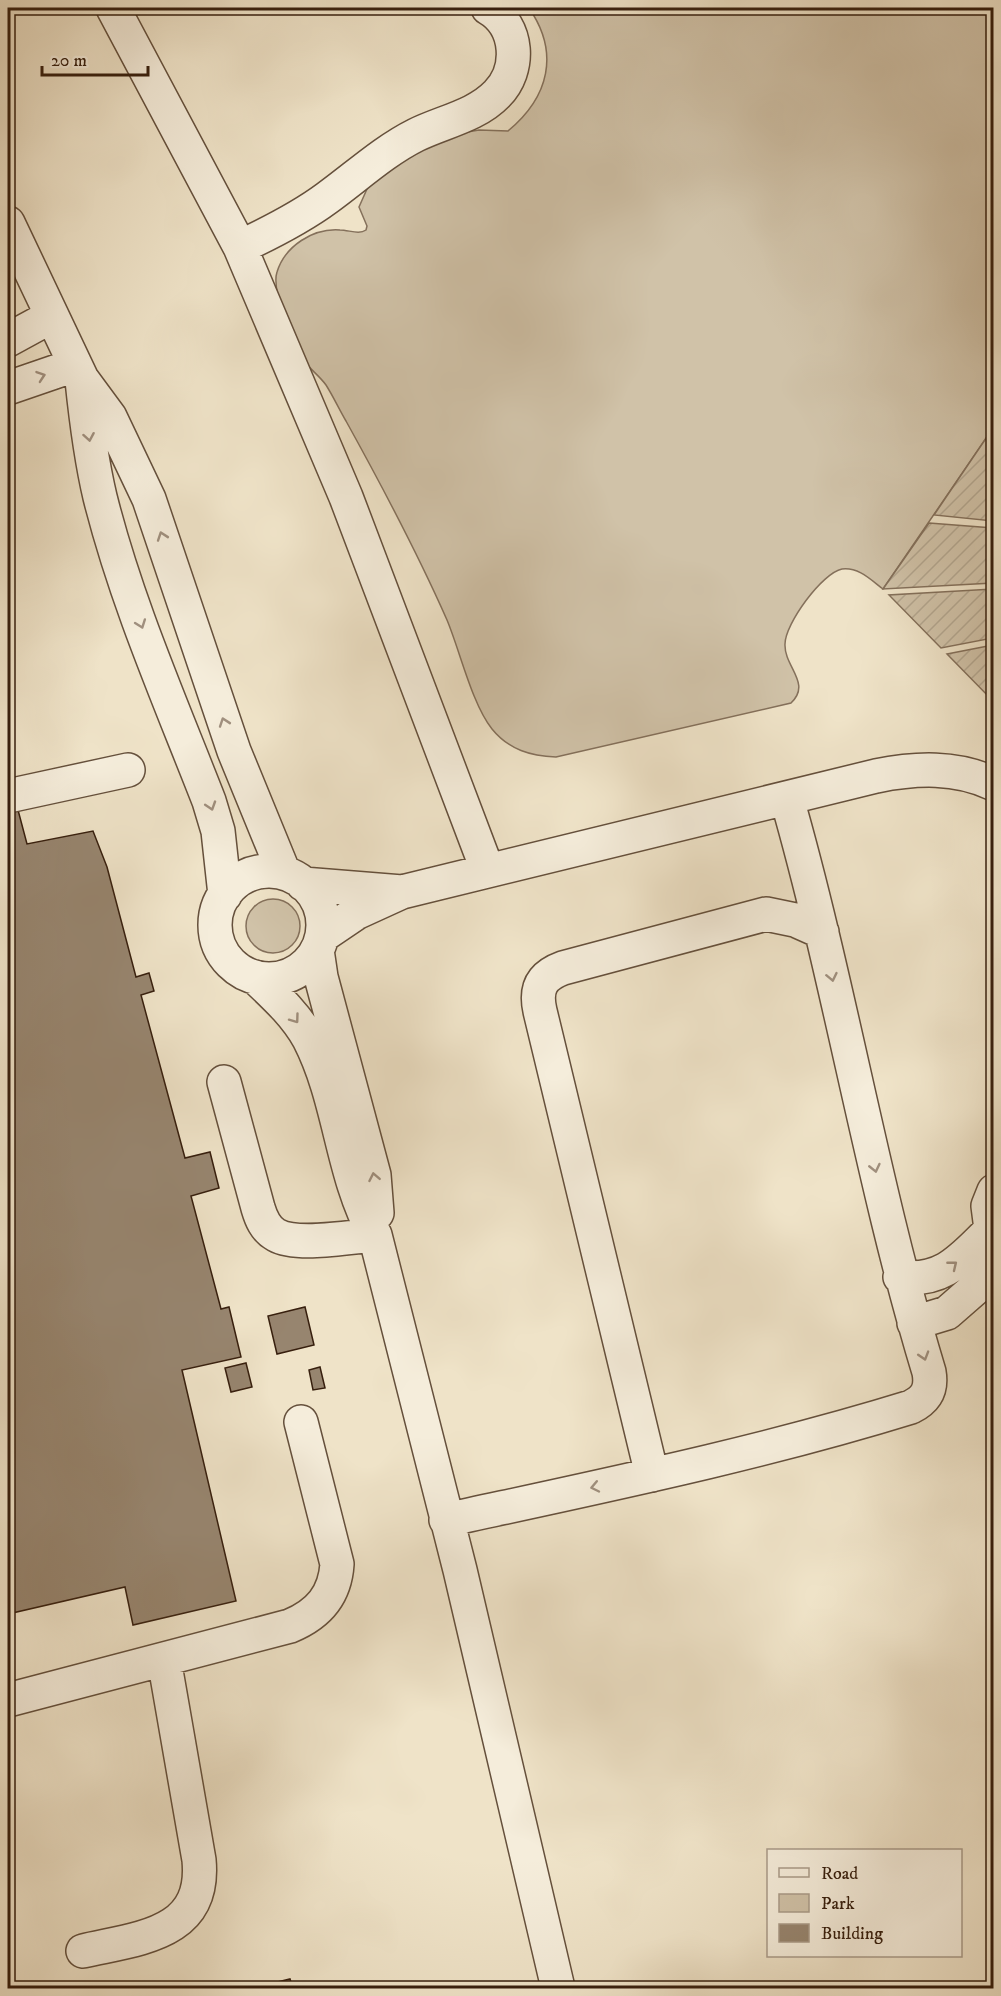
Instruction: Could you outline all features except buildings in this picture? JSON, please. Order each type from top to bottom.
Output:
[{"type":"street","points":[[113,8],[240,247],[346,496],[487,869]]},
{"type":"street","points":[[240,247],[307,212],[382,156],[416,135],[464,115],[497,95],[510,73],[514,50],[504,22],[488,8]]},
{"type":"street","points":[[12,243],[52,316],[78,372],[110,417],[149,500],[234,751],[294,879],[320,907],[323,922],[320,943],[325,994],[374,1175],[377,1195],[375,1235]]},
{"type":"street","points":[[8,340],[52,316]]},
{"type":"street","points":[[8,388],[78,372]]},
{"type":"street","points":[[78,372],[88,433],[106,516],[123,577],[209,801],[218,831],[225,895]]},
{"type":"street","points":[[255,977],[269,979],[298,971],[320,943],[356,913],[402,892],[487,869],[912,769],[947,770],[993,784]]},
{"type":"street","points":[[8,796],[129,770]]},
{"type":"street","points":[[446,1520],[847,1427],[911,1407],[921,1402],[928,1393],[931,1383],[929,1372],[900,1277],[809,875],[787,799]]},
{"type":"street","points":[[402,892],[294,879],[258,872],[239,881],[225,895],[218,908],[217,936],[230,962],[255,977],[294,1016],[309,1038],[320,1063],[359,1202],[375,1235],[509,1772],[558,1989]]},
{"type":"street","points":[[652,1474],[537,997],[540,984],[550,973],[766,914],[809,875]]},
{"type":"street","points":[[766,914],[795,920],[822,932]]},
{"type":"street","points":[[224,1082],[258,1208],[263,1222],[274,1234],[288,1240],[375,1235]]},
{"type":"street","points":[[900,1277],[917,1279],[944,1272],[992,1228],[988,1206],[993,1191]]},
{"type":"street","points":[[914,1323],[947,1312],[993,1272]]},
{"type":"street","points":[[8,1700],[290,1626],[319,1609],[329,1596],[336,1581],[335,1547],[301,1422]]},
{"type":"street","points":[[83,1951],[169,1928],[191,1907],[198,1892],[199,1860],[164,1659]]},
{"type":"green space","points":[[529,8],[993,8],[993,428],[883,589],[859,572],[842,569],[825,580],[806,600],[791,624],[785,644],[788,660],[796,675],[799,689],[791,703],[556,757],[529,753],[513,747],[492,729],[485,718],[472,692],[447,620],[399,519],[329,389],[304,362],[298,350],[280,303],[276,280],[277,272],[286,254],[301,240],[330,230],[357,232],[366,230],[367,226],[359,207],[371,180],[387,166],[450,135],[479,130],[508,131],[522,118],[533,104],[546,74],[545,41]]},
{"type":"green space","points":[[993,428],[993,521],[934,515]]},
{"type":"green space","points":[[929,523],[993,528],[993,583],[883,589]]},
{"type":"green space","points":[[993,589],[993,638],[941,648],[889,595]]},
{"type":"green space","points":[[994,645],[993,701],[947,654]]},
{"type":"green space","points":[[273,899],[283,901],[292,907],[298,916],[300,926],[298,936],[292,945],[283,951],[273,953],[263,951],[254,945],[248,936],[246,926],[248,916],[254,907],[263,901]]}]
